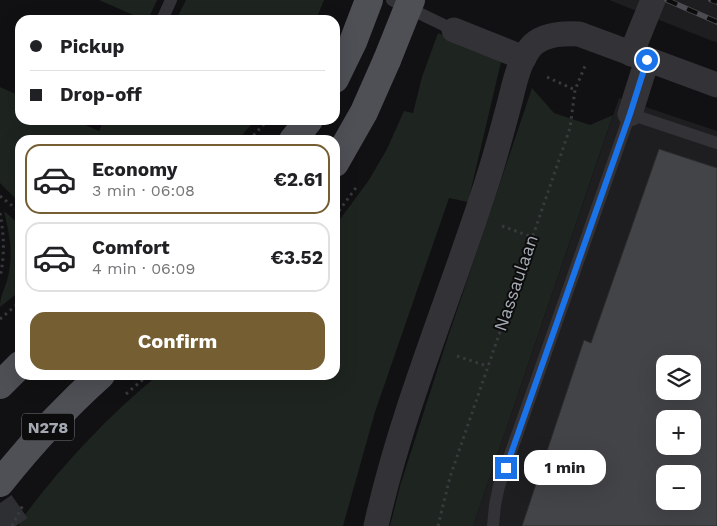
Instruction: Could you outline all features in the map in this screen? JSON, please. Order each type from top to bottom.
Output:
[{"type":"main road","points":[[340,68],[369,0]]},
{"type":"main road","points":[[340,154],[364,112],[411,0]]},
{"type":"main road","points":[[296,135],[305,125]]},
{"type":"main road","points":[[0,385],[15,370]]},
{"type":"main road","name":"N278","points":[[0,483],[21,456],[60,414],[96,380]]},
{"type":"street","points":[[630,114],[639,57],[653,0]]},
{"type":"street","points":[[454,30],[524,58]]},
{"type":"street","points":[[376,526],[403,425],[476,217],[516,79],[530,48],[553,35],[563,33],[579,34],[717,85]]},
{"type":"lane","points":[[164,15],[171,0]]},
{"type":"lane","points":[[392,0],[454,30]]},
{"type":"lane","points":[[493,526],[499,486],[630,114],[717,143]]},
{"type":"path","name":"Nassaulaan","points":[[438,526],[450,476],[570,128],[575,90],[596,40]]},
{"type":"path","points":[[254,135],[263,125]]},
{"type":"path","points":[[0,196],[15,208]]},
{"type":"path","points":[[0,213],[3,241],[0,277]]},
{"type":"path","points":[[496,224],[532,237]]},
{"type":"path","points":[[0,318],[15,306]]},
{"type":"path","points":[[473,361],[487,366]]},
{"type":"path","points":[[125,394],[142,380]]},
{"type":"path","points":[[12,526],[26,500]]},
{"type":"shaded area","points":[[99,0],[157,0],[150,15],[134,15]]},
{"type":"shaded area","points":[[186,0],[324,0],[318,15],[178,15]]},
{"type":"shaded area","points":[[609,0],[717,0],[717,42],[712,41]]},
{"type":"shaded area","points":[[438,33],[501,62],[468,202],[449,198],[375,412],[343,526],[19,526],[21,520],[36,500],[85,443],[120,408],[152,380],[340,380],[340,219],[369,180],[387,149],[404,111],[413,113],[422,77]]},
{"type":"shaded area","points":[[0,87],[15,94],[15,125],[85,125],[99,131],[102,125],[251,125],[242,135],[15,135],[15,198],[0,183]]},
{"type":"shaded area","points":[[532,88],[554,113],[590,125],[613,115],[473,526],[390,526],[400,486],[445,346]]},
{"type":"shaded area","points":[[619,98],[717,131],[717,526],[473,526]]},
{"type":"shaded area","points":[[4,211],[15,221],[15,295],[0,307],[9,271],[11,254]]},
{"type":"building","points":[[659,149],[717,168],[717,526],[522,526],[584,340],[591,343]]},
{"type":"tunnel","points":[[0,503],[16,526]]},
{"type":"tunnel","points":[[0,508],[13,526]]},
{"type":"railway","points":[[667,0],[717,22]]},
{"type":"railway","points":[[711,0],[717,2]]},
{"type":"route","points":[[506,468],[630,114],[647,60]]}]
